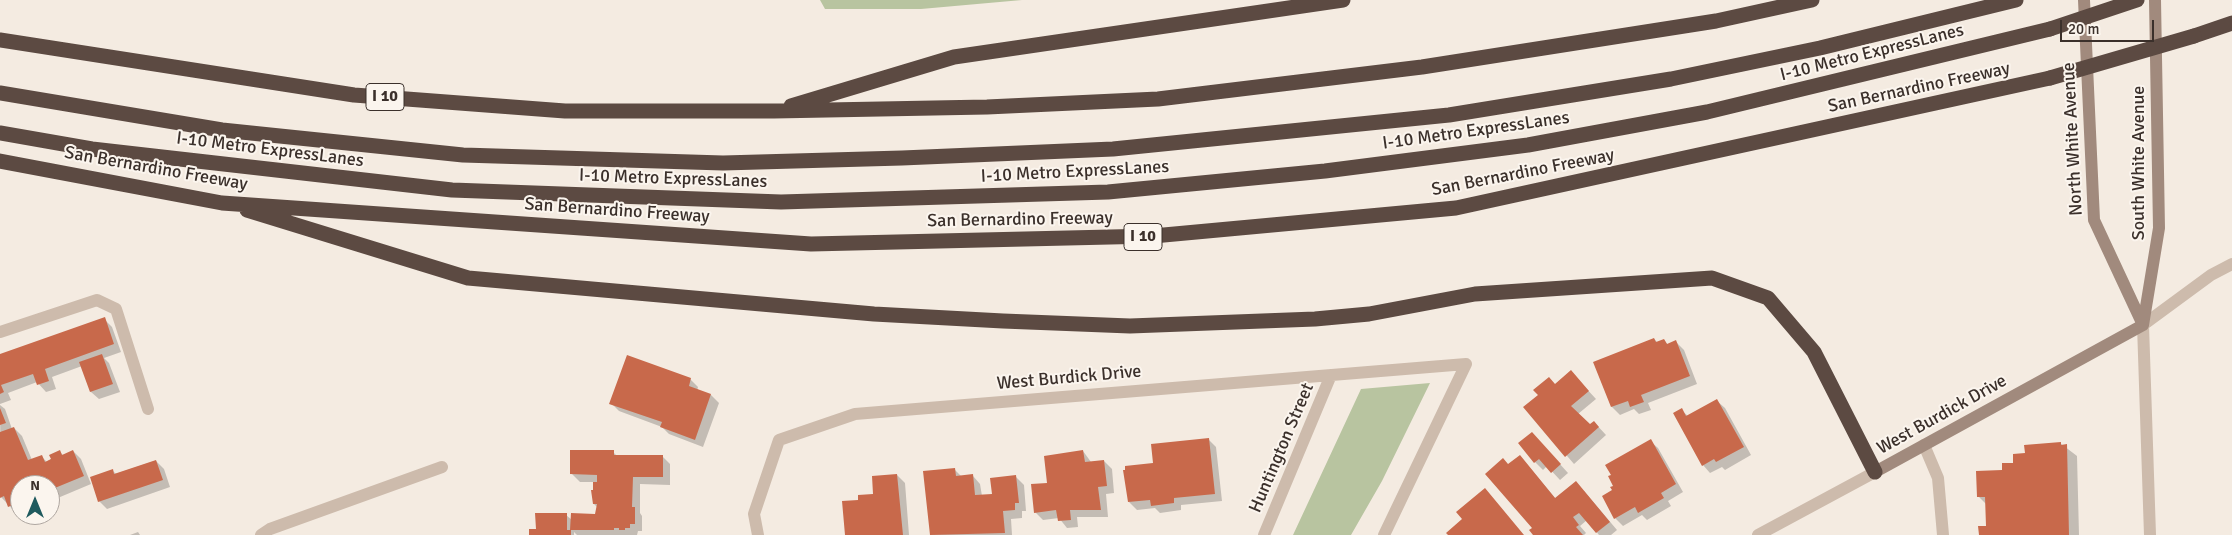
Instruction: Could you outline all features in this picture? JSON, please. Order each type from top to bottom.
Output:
[{"type":"highway","points":[[774,111],[954,57],[1343,0]]},
{"type":"highway","name":"I 10","points":[[0,40],[354,95],[565,111],[774,111],[987,107],[1158,99],[1422,67],[1716,21],[1812,0]]},
{"type":"highway","name":"I-10 Metro ExpressLanes","points":[[0,93],[222,130],[463,155],[723,163],[1113,149],[1459,113],[1671,80],[1820,48],[2016,0]]},
{"type":"highway","name":"I-10 Metro ExpressLanes","points":[[0,133],[92,149],[452,190],[782,202],[1108,192],[1325,171],[1528,145],[1707,112],[2050,29],[2137,0]]},
{"type":"highway","name":"San Bernardino Freeway","points":[[0,161],[222,203],[811,244],[1153,236],[1456,208],[2050,78],[2232,23]]},
{"type":"highway","points":[[222,203],[468,278],[874,314],[1130,326],[1315,319],[1369,314],[1475,294],[1712,278],[1768,298],[1814,352],[1875,472]]},
{"type":"main road","name":"North White Avenue","points":[[2084,0],[2094,220],[2143,325]]},
{"type":"main road","name":"South White Avenue","points":[[2143,325],[2159,228],[2156,0]]},
{"type":"main road","name":"West Burdick Drive","points":[[1875,472],[2143,325]]},
{"type":"street","points":[[2143,325],[2211,275],[2232,264]]},
{"type":"street","points":[[0,332],[97,300],[116,309],[148,409]]},
{"type":"street","name":"South White Avenue","points":[[2143,325],[2150,535]]},
{"type":"street","name":"West Burdick Drive","points":[[758,535],[754,514],[779,440],[855,414],[1466,364],[1384,535]]},
{"type":"street","name":"Huntington Street","points":[[1264,535],[1332,375]]},
{"type":"street","points":[[1924,445],[1938,478],[1943,535]]},
{"type":"street","points":[[261,535],[270,529],[442,466]]},
{"type":"street","name":"West Burdick Drive","points":[[1758,535],[1875,472]]},
{"type":"green space","points":[[820,0],[1022,0],[921,9],[825,9]]},
{"type":"green space","points":[[1430,383],[1382,481],[1351,535],[1293,535],[1361,389]]},
{"type":"building","points":[[105,317],[114,344],[45,369],[49,381],[37,385],[33,374],[1,385],[4,392],[0,394],[0,354]]},
{"type":"building","points":[[1654,338],[1656,342],[1664,339],[1667,344],[1676,340],[1690,376],[1641,395],[1644,402],[1630,407],[1628,401],[1611,407],[1593,362]]},
{"type":"building","points":[[102,354],[113,384],[90,392],[79,362]]},
{"type":"building","points":[[627,355],[691,378],[689,386],[711,394],[695,440],[660,427],[662,422],[609,404]]},
{"type":"building","points":[[1571,370],[1589,391],[1571,406],[1590,424],[1594,421],[1599,427],[1565,457],[1523,407],[1538,395],[1533,390],[1549,377],[1555,384]]},
{"type":"building","points":[[1717,399],[1744,447],[1716,462],[1714,459],[1702,466],[1673,413],[1682,408],[1686,416]]},
{"type":"building","points":[[0,408],[6,423],[0,425]]},
{"type":"building","points":[[14,427],[28,460],[42,455],[45,462],[51,459],[49,455],[60,450],[62,455],[73,450],[84,476],[60,486],[60,475],[10,475],[10,506],[8,507],[4,496],[0,498],[0,432]]},
{"type":"building","points":[[1532,432],[1561,464],[1551,473],[1539,459],[1534,463],[1518,443]]},
{"type":"building","points":[[1209,438],[1215,494],[1174,498],[1174,503],[1151,506],[1150,500],[1128,502],[1123,470],[1125,470],[1125,466],[1153,463],[1151,444]]},
{"type":"building","points":[[1651,439],[1676,484],[1661,493],[1664,498],[1638,513],[1635,507],[1614,519],[1602,496],[1612,490],[1610,487],[1613,486],[1608,476],[1611,475],[1605,465]]},
{"type":"building","points":[[2061,442],[2061,445],[2067,444],[2069,535],[1979,535],[1978,526],[1986,526],[1985,497],[1977,497],[1976,471],[2002,470],[2002,463],[2013,463],[2013,454],[2025,453],[2024,445]]},
{"type":"building","points":[[570,450],[614,450],[614,455],[663,455],[663,477],[633,477],[632,507],[635,507],[635,524],[630,524],[630,528],[625,528],[625,530],[614,528],[614,530],[570,530],[571,513],[595,514],[597,504],[593,504],[591,490],[593,490],[593,482],[597,482],[597,475],[570,474]]},
{"type":"building","points":[[1083,450],[1085,462],[1104,460],[1107,486],[1098,487],[1101,510],[1070,510],[1071,520],[1058,521],[1056,510],[1034,513],[1031,484],[1047,483],[1044,456]]},
{"type":"building","points":[[1520,455],[1555,498],[1576,481],[1610,522],[1596,533],[1579,513],[1573,517],[1579,525],[1576,527],[1583,535],[1533,535],[1529,530],[1532,528],[1485,474],[1503,458],[1508,464]]},
{"type":"building","points":[[156,460],[163,480],[98,502],[90,477],[113,469],[114,474]]},
{"type":"building","points":[[955,468],[956,476],[973,474],[975,495],[992,494],[990,478],[1016,475],[1019,503],[1015,503],[1015,510],[1003,511],[1005,533],[930,535],[923,471]]},
{"type":"building","points":[[897,474],[903,535],[845,535],[842,501],[858,500],[858,495],[873,494],[872,476]]},
{"type":"building","points":[[1485,488],[1524,535],[1448,535],[1446,533],[1462,519],[1456,512]]},
{"type":"building","points":[[535,513],[567,513],[567,530],[571,530],[571,535],[529,535],[529,529],[536,529]]}]
